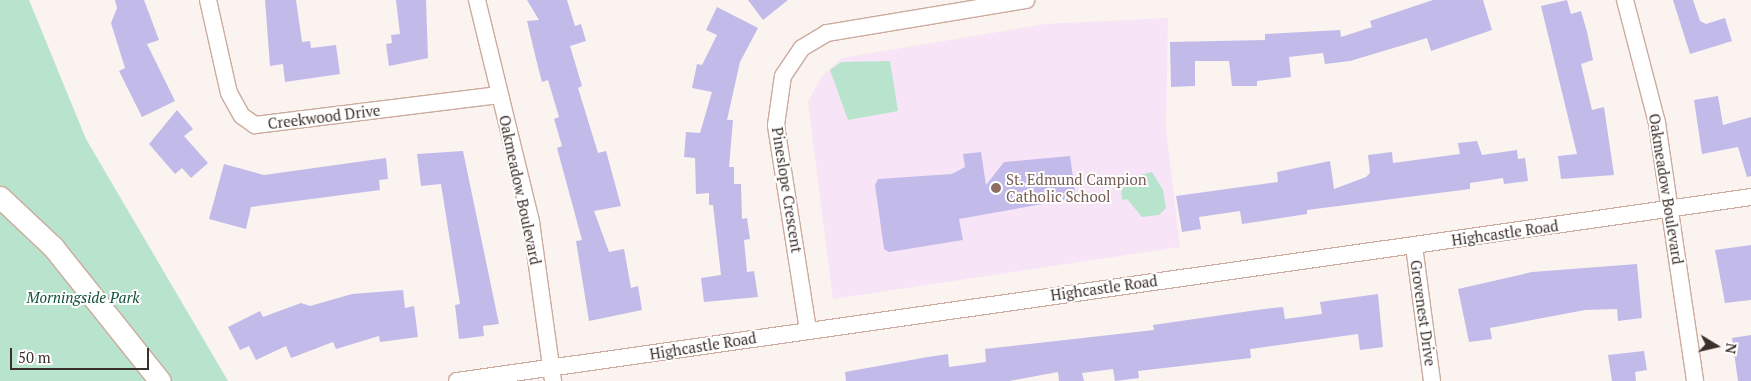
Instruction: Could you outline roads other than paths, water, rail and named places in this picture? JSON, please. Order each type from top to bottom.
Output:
[{"type":"street","name":"Creekwood Drive","points":[[208,0],[228,93],[234,106],[255,125],[499,95]]},
{"type":"street","name":"Oakmeadow Boulevard","points":[[477,0],[530,222],[552,375]]},
{"type":"street","name":"Pineslope Crescent","points":[[808,330],[776,125],[782,76],[802,48],[833,31],[1026,0]]},
{"type":"street","name":"Oakmeadow Boulevard","points":[[1625,0],[1657,123],[1694,381]]},
{"type":"street","points":[[0,197],[53,247],[160,381]]},
{"type":"street","name":"Highcastle Road","points":[[457,381],[552,375],[808,330],[1751,197]]},
{"type":"street","name":"Grovenest Drive","points":[[1414,246],[1432,381]]},
{"type":"place","name":"St. Edmund Campion Catholic School","points":[[996,188]]},
{"type":"park label","name":"Morningside Park","points":[[83,298]]}]
